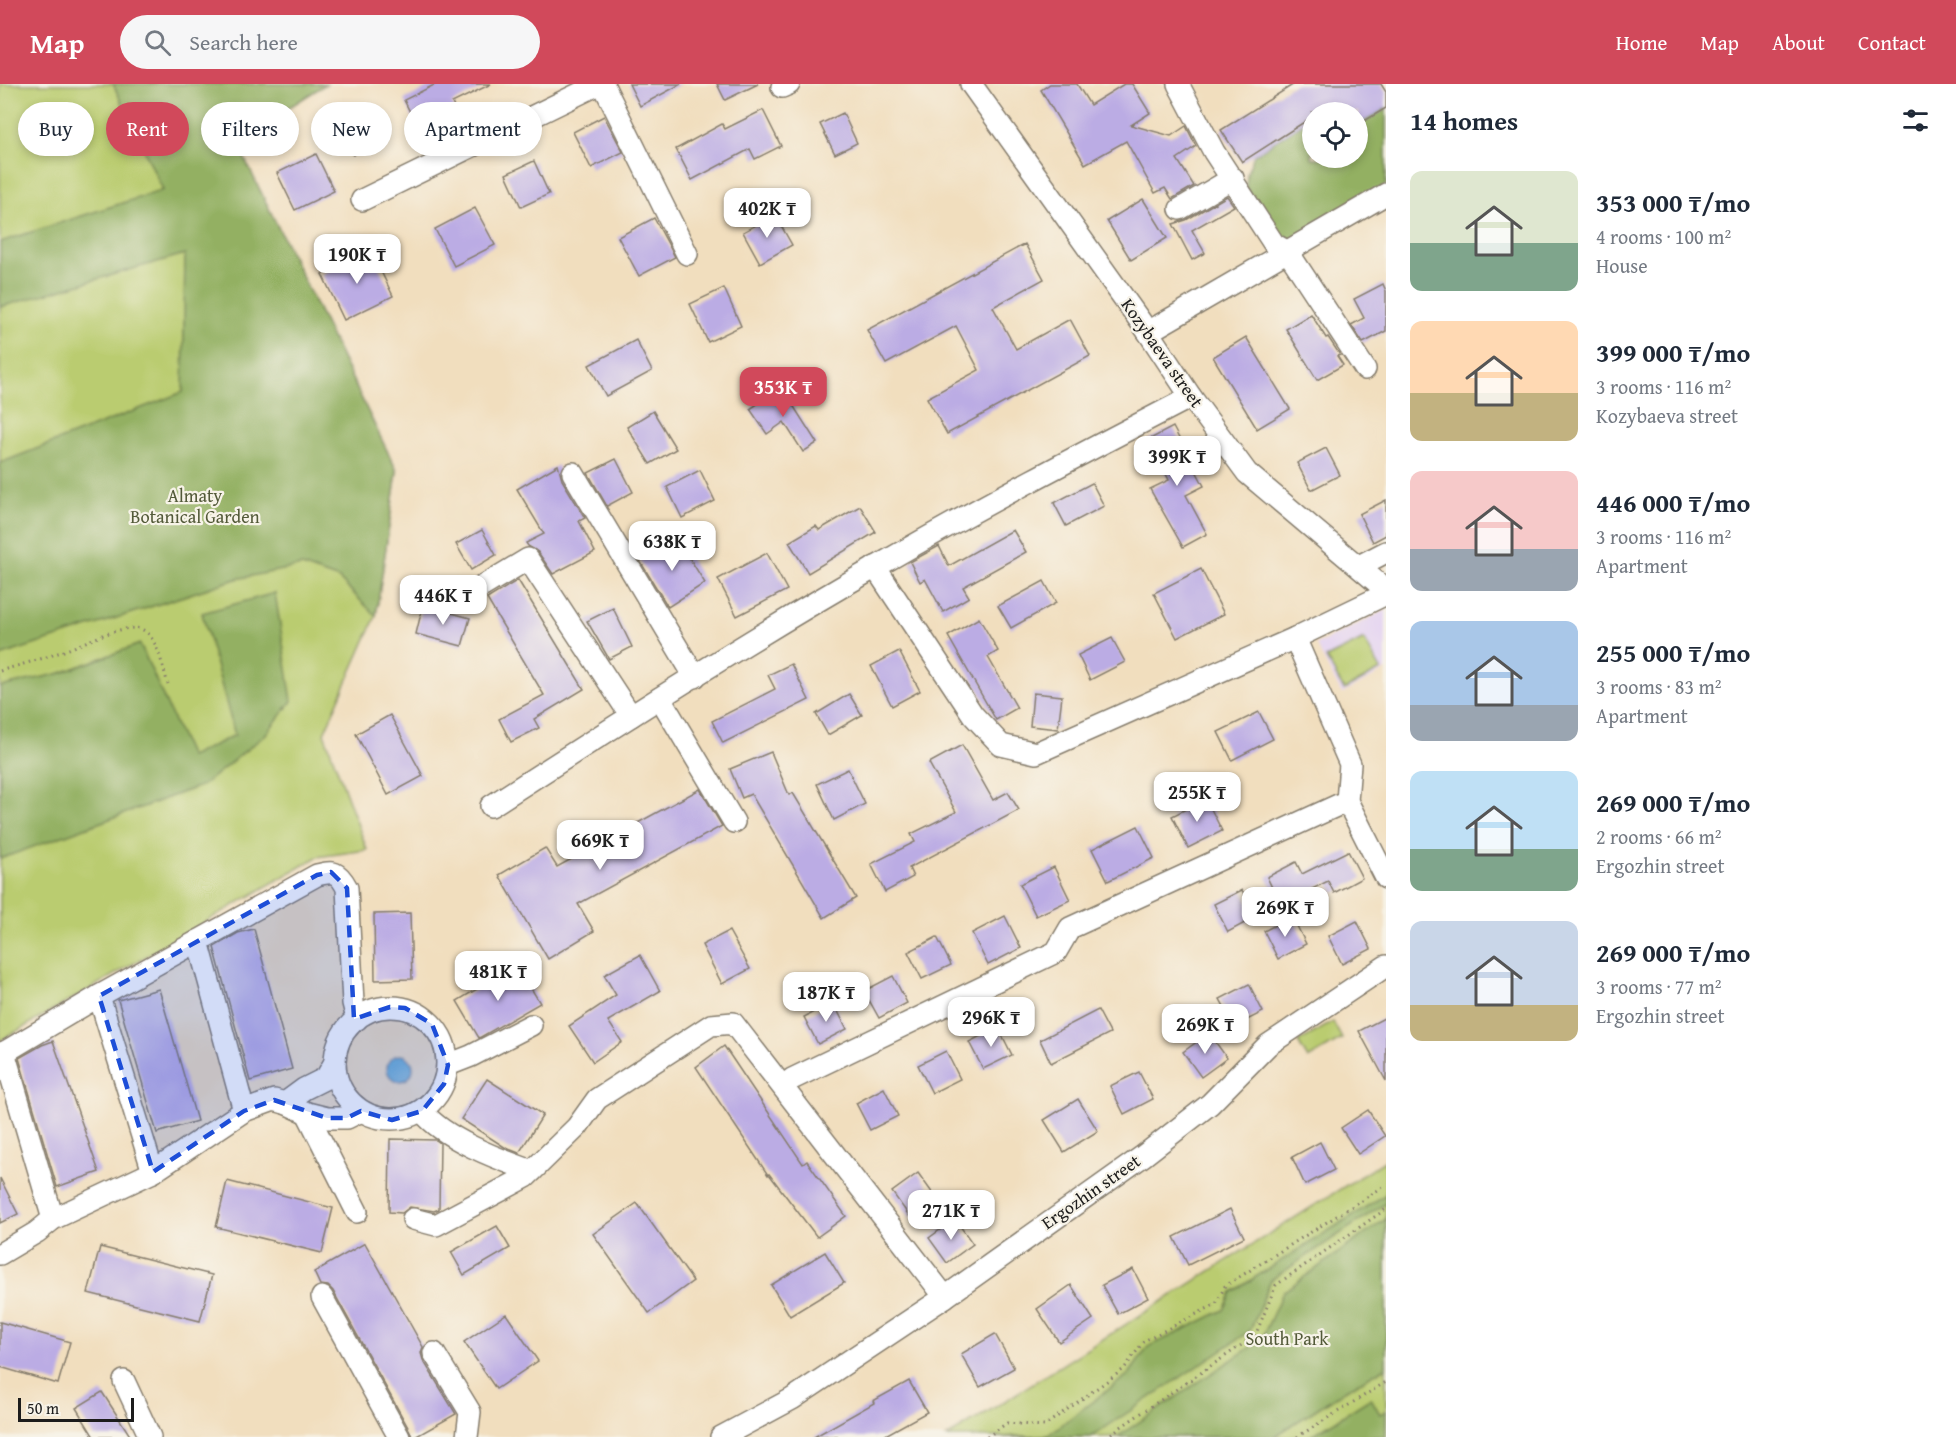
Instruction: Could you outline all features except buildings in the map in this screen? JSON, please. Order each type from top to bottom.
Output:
[{"type":"street","points":[[362,200],[601,84],[687,254]]},
{"type":"street","name":"Kozybaeva street","points":[[971,84],[1247,473],[1359,566],[1386,592]]},
{"type":"street","points":[[1178,84],[1214,152],[1274,244],[1288,252],[1365,369]]},
{"type":"street","points":[[1180,209],[1233,178]]},
{"type":"street","points":[[1148,332],[1386,194]]},
{"type":"street","points":[[491,806],[631,716],[875,567],[1036,477],[1191,397]]},
{"type":"street","points":[[573,473],[695,677]]},
{"type":"street","points":[[1359,566],[1386,552]]},
{"type":"street","points":[[483,586],[528,559],[631,716]]},
{"type":"street","points":[[875,567],[973,715],[1001,746],[1036,753],[1294,638],[1386,592]]},
{"type":"street","points":[[1294,638],[1350,764],[1347,801],[1386,878]]},
{"type":"street","points":[[660,698],[734,822]]},
{"type":"street","points":[[792,1079],[1056,952],[1070,928],[1347,801]]},
{"type":"street","points":[[53,1219],[2,1053],[99,996],[317,875],[331,872],[341,876],[346,888],[353,1003],[357,1019]]},
{"type":"street","points":[[198,941],[244,1111]]},
{"type":"street","name":"Ergozhin street","points":[[721,1437],[792,1399],[945,1297],[1143,1156],[1210,1104],[1268,1045],[1386,966]]},
{"type":"street","points":[[99,996],[153,1172]]},
{"type":"street","points":[[405,1008],[420,1014],[432,1024],[441,1037],[448,1065],[444,1084],[435,1099],[422,1111],[408,1118],[392,1120],[375,1118],[350,1102],[341,1090],[336,1076],[336,1049],[341,1037],[357,1019],[374,1009],[405,1008]]},
{"type":"street","points":[[413,1219],[436,1225],[526,1177],[577,1128],[597,1099],[711,1025],[733,1023],[945,1297]]},
{"type":"street","points":[[448,1065],[471,1056],[531,1025]]},
{"type":"street","points":[[285,1103],[303,1089],[326,1078],[335,1062]]},
{"type":"street","points":[[0,1254],[37,1232],[53,1219],[153,1172],[244,1111],[274,1100],[327,1118],[347,1118],[361,1111]]},
{"type":"street","points":[[422,1111],[432,1123],[495,1158],[532,1171]]},
{"type":"street","points":[[307,1113],[357,1212]]},
{"type":"street","points":[[321,1297],[399,1437]]},
{"type":"street","points":[[434,1353],[470,1412],[467,1437]]},
{"type":"street","points":[[124,1381],[150,1437]]},
{"type":"path","points":[[0,671],[131,628],[143,630],[152,638],[168,684]]},
{"type":"path","points":[[987,1437],[1007,1423],[1044,1426],[1124,1369],[1144,1341],[1216,1304],[1226,1286],[1386,1185]]},
{"type":"path","points":[[1106,1437],[1255,1336],[1276,1285],[1386,1209]]},
{"type":"path","points":[[1297,1437],[1386,1382]]},
{"type":"highlighted area","points":[[331,872],[347,888],[354,1019],[390,1007],[405,1008],[432,1024],[448,1065],[444,1084],[422,1111],[392,1120],[361,1111],[347,1118],[327,1118],[274,1100],[244,1111],[153,1172],[99,996],[317,875]]},
{"type":"shaded area","points":[[1386,610],[1386,670],[1342,694],[1316,645]]},
{"type":"green space","name":"Almaty Botanical Garden","points":[[0,84],[326,84],[298,102],[201,102],[201,156],[243,156],[397,471],[376,616],[324,733],[367,850],[317,857],[0,1041]]},
{"type":"green space","points":[[113,84],[326,84],[298,102],[201,102],[201,156],[243,156],[397,471],[376,616],[339,579],[302,566],[236,579],[0,656],[0,463],[183,392],[185,254],[0,307],[0,242],[163,190],[147,156],[189,156],[189,102],[121,102]]},
{"type":"green space","points":[[1386,108],[1386,185],[1289,245],[1282,239],[1246,188],[1247,173],[1254,155],[1302,124],[1302,168],[1368,168],[1368,119]]},
{"type":"green space","points":[[275,593],[292,701],[265,735],[203,785],[0,859],[0,687],[61,673],[140,644],[190,757],[235,735],[202,613]]},
{"type":"green space","points":[[1364,639],[1381,670],[1344,690],[1326,658]]},
{"type":"green space","points":[[1333,1022],[1342,1039],[1308,1059],[1298,1042]]},
{"type":"green space","name":"South Park","points":[[1386,1160],[1386,1437],[947,1437],[973,1421]]},
{"type":"green space","points":[[1386,1194],[1386,1203],[1271,1280],[1250,1331],[1091,1437],[998,1437],[1048,1435],[1129,1374],[1148,1347],[1224,1310],[1232,1292]]},
{"type":"green space","points":[[1386,1219],[1386,1367],[1341,1393],[1274,1437],[1117,1437],[1261,1340],[1283,1292]]},
{"type":"green space","points":[[1371,1398],[1380,1414],[1386,1411],[1386,1437],[1309,1437]]},
{"type":"water","points":[[400,1055],[409,1059],[413,1068],[409,1077],[400,1081],[391,1077],[387,1068],[391,1059]]}]
